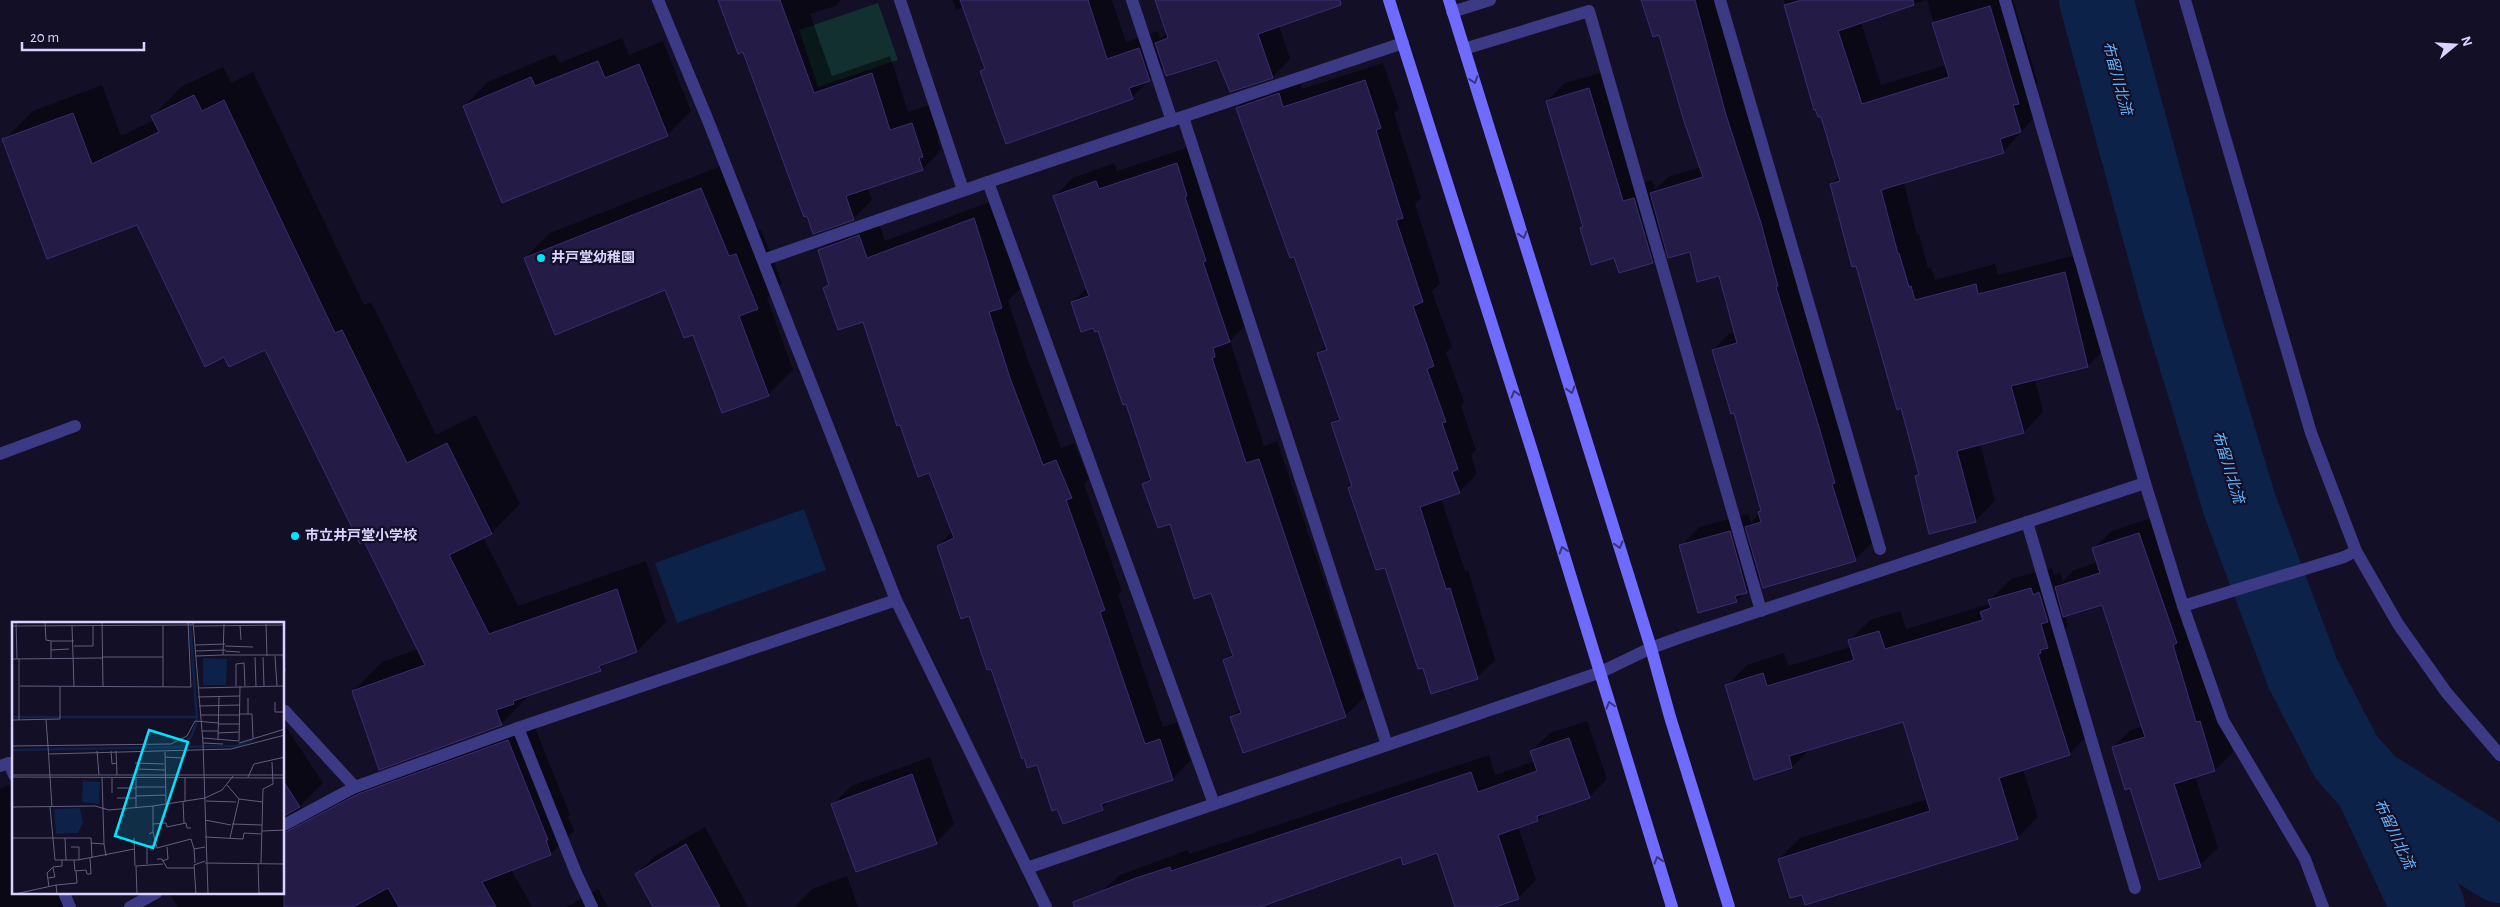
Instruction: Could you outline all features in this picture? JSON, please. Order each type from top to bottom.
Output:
[{"type":"street","points":[[658,0],[763,260],[896,600],[1046,907]]},
{"type":"street","points":[[900,0],[964,190]]},
{"type":"street","points":[[1132,0],[1178,119],[1387,745]]},
{"type":"street","points":[[1389,0],[1601,672],[1672,907]]},
{"type":"street","points":[[1490,0],[1451,6],[1651,648],[1729,907]]},
{"type":"street","points":[[1720,0],[1880,549]]},
{"type":"street","points":[[2005,0],[2144,483],[2188,604],[2223,720],[2305,858],[2323,907]]},
{"type":"street","points":[[2185,0],[2311,433],[2356,551],[2398,624],[2446,692],[2500,755]]},
{"type":"street","points":[[1464,49],[1589,10],[1762,611]]},
{"type":"street","points":[[763,260],[964,190],[1402,43]]},
{"type":"street","points":[[988,182],[1214,804]]},
{"type":"street","points":[[0,454],[76,426]]},
{"type":"street","points":[[1027,868],[1601,672],[1651,648],[2144,483]]},
{"type":"street","points":[[2027,522],[2135,888]]},
{"type":"street","points":[[2188,604],[2344,557],[2356,551]]},
{"type":"street","points":[[285,824],[355,787],[518,728],[896,600]]},
{"type":"street","points":[[285,712],[355,787]]},
{"type":"street","points":[[518,728],[576,873],[592,907]]},
{"type":"street","points":[[0,766],[9,763],[12,770]]},
{"type":"street","points":[[64,894],[70,907]]},
{"type":"street","points":[[130,907],[154,894]]},
{"type":"green space","points":[[878,3],[898,60],[818,87],[799,30]]},
{"type":"water","points":[[804,509],[826,570],[677,623],[655,563]]},
{"type":"building","points":[[718,0],[780,0],[814,93],[872,73],[890,130],[912,123],[923,157],[919,158],[923,170],[846,196],[854,220],[813,234],[807,216],[804,217],[743,52],[738,54]]},
{"type":"building","points":[[960,0],[1088,0],[1107,59],[1139,48],[1150,81],[1129,88],[1133,99],[1006,144],[980,71],[985,69]]},
{"type":"building","points":[[1155,0],[1340,0],[1341,5],[1258,34],[1273,78],[1230,92],[1217,60],[1166,76],[1155,43],[1168,38]]},
{"type":"building","points":[[1641,0],[1695,0],[1726,115],[1761,223],[1778,286],[1776,287],[1819,427],[1835,483],[1832,484],[1856,561],[1763,588],[1745,527],[1761,522],[1758,512],[1761,511],[1734,413],[1731,414],[1712,350],[1737,343],[1719,276],[1697,282],[1690,252],[1668,258],[1650,193],[1703,177],[1683,118],[1659,35],[1653,37]]},
{"type":"building","points":[[1802,0],[1913,0],[1914,5],[1838,31],[1862,104],[1949,77],[1932,23],[1990,6],[2019,104],[2013,105],[2021,132],[2000,139],[2004,153],[1881,190],[1898,254],[1915,300],[1976,284],[1978,294],[2065,272],[2088,367],[2011,386],[2024,433],[1957,451],[1976,522],[1929,534],[1915,476],[1919,475],[1901,408],[1897,410],[1856,266],[1852,267],[1830,184],[1840,181],[1821,117],[1818,117],[1814,110],[1784,5]]},
{"type":"building","points":[[598,61],[605,78],[639,64],[668,136],[502,203],[463,106],[531,77],[535,86]]},
{"type":"building","points":[[1365,80],[1381,128],[1376,130],[1403,218],[1396,220],[1423,302],[1413,306],[1434,366],[1427,369],[1446,422],[1442,423],[1458,469],[1452,472],[1460,493],[1420,507],[1446,589],[1450,588],[1478,679],[1431,694],[1423,668],[1418,669],[1385,568],[1376,570],[1348,488],[1352,486],[1331,423],[1340,420],[1317,353],[1327,350],[1294,257],[1290,258],[1236,108],[1279,93],[1283,107]]},
{"type":"building","points":[[1589,88],[1623,201],[1634,198],[1653,263],[1619,273],[1614,258],[1591,265],[1580,228],[1583,227],[1546,101]]},
{"type":"building","points":[[194,95],[202,111],[224,100],[335,333],[342,330],[407,463],[447,443],[492,534],[449,555],[489,634],[617,589],[637,652],[599,666],[601,671],[513,701],[514,704],[496,710],[502,725],[379,770],[352,691],[425,665],[364,541],[360,544],[265,350],[229,367],[224,357],[205,367],[137,225],[47,259],[2,139],[73,113],[92,164],[159,132],[151,116]]},
{"type":"building","points":[[1177,163],[1187,196],[1185,197],[1206,261],[1203,262],[1230,342],[1213,348],[1215,357],[1212,358],[1246,463],[1259,459],[1346,717],[1243,753],[1230,717],[1241,713],[1223,660],[1233,656],[1211,593],[1194,599],[1170,524],[1158,528],[1142,484],[1151,480],[1126,404],[1123,405],[1098,331],[1095,332],[1093,328],[1081,332],[1071,302],[1089,296],[1053,196],[1096,181],[1099,189]]},
{"type":"building","points":[[701,188],[729,256],[736,254],[758,309],[739,316],[769,396],[722,413],[693,335],[684,338],[665,290],[555,335],[524,258]]},
{"type":"building","points":[[974,218],[1002,308],[989,312],[1010,378],[1043,465],[1056,460],[1072,498],[1066,500],[1105,610],[1100,612],[1145,744],[1160,739],[1173,780],[1101,804],[1103,810],[1063,824],[1057,809],[1052,811],[1037,765],[1027,768],[1024,758],[1022,759],[991,669],[987,670],[969,616],[961,619],[937,546],[954,538],[929,473],[918,477],[900,425],[897,426],[863,322],[838,330],[823,288],[829,285],[818,250],[859,235],[867,258]]},
{"type":"building","points":[[1730,531],[1747,593],[1735,596],[1737,602],[1698,613],[1679,545]]},
{"type":"building","points":[[2139,533],[2177,643],[2173,645],[2196,722],[2200,721],[2215,771],[2174,784],[2201,867],[2159,880],[2130,788],[2125,790],[2112,747],[2145,737],[2102,605],[2063,617],[2055,587],[2100,573],[2092,548]]},
{"type":"building","points":[[2031,588],[2033,595],[2039,592],[2048,622],[2041,624],[2048,648],[2040,650],[2041,653],[2038,654],[2070,755],[1999,778],[2018,839],[1805,905],[1802,895],[1790,898],[1778,859],[1930,811],[1903,722],[1789,756],[1792,768],[1754,780],[1725,685],[1763,673],[1767,686],[1854,660],[1848,640],[1879,631],[1885,649],[1983,620],[1980,612],[1991,608],[1988,600]]},
{"type":"building","points":[[1569,738],[1590,798],[1537,816],[1538,821],[1498,835],[1519,899],[1495,907],[1455,907],[1437,853],[1403,865],[1401,857],[1260,907],[1074,907],[1073,902],[1136,878],[1170,867],[1171,871],[1471,772],[1478,792],[1537,771],[1530,751]]},
{"type":"building","points":[[508,740],[548,840],[546,840],[551,855],[482,882],[496,907],[399,907],[388,888],[353,907],[284,907],[285,832],[358,794]]},
{"type":"building","points":[[912,774],[937,844],[856,872],[831,804]]},
{"type":"building","points":[[285,784],[300,807],[285,815]]},
{"type":"building","points":[[686,844],[720,907],[653,907],[635,874]]},
{"type":"waterway","name":"布留川北流","points":[[2096,0],[2178,301],[2240,506],[2303,674],[2346,757],[2371,785],[2428,907]]},
{"type":"waterway","points":[[2371,785],[2500,866]]},
{"type":"place","name":"井戸堂幼稚園","points":[[541,258]]},
{"type":"place","name":"市立井戸堂小学校","points":[[295,536]]}]
